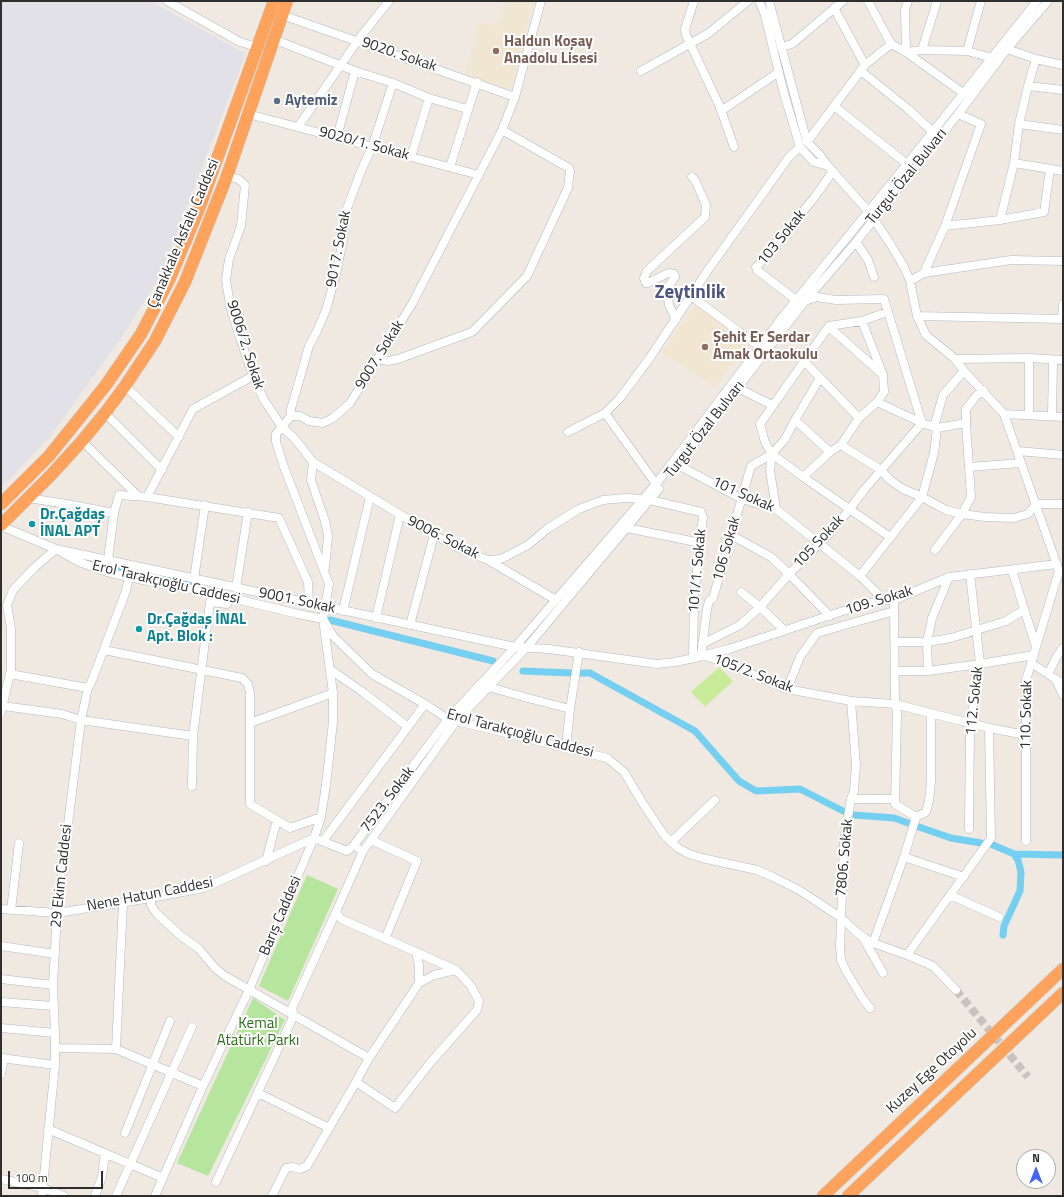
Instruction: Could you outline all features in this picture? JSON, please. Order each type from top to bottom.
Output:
[{"type":"highway","name":"Çanakkale Asfaltı Caddesi","points":[[1,504],[49,456],[106,385],[141,334],[170,278],[200,206],[274,1]]},
{"type":"highway","name":"Çanakkale Asfaltı Caddesi","points":[[1,525],[82,441],[125,386],[155,341],[185,282],[227,176],[287,1]]},
{"type":"highway","name":"Kuzey Ege Otoyolu","points":[[822,1196],[1063,969]]},
{"type":"highway","points":[[848,1196],[1063,993]]},
{"type":"street","points":[[167,1],[176,3],[240,42],[257,47]]},
{"type":"street","points":[[298,126],[358,40],[389,1]]},
{"type":"street","name":"9007. Sokak","points":[[292,416],[300,416],[309,421],[323,423],[333,418],[350,403],[412,304],[502,130],[515,97],[541,1]]},
{"type":"street","points":[[694,1],[685,29],[686,35],[721,111],[734,147]]},
{"type":"street","points":[[641,71],[709,33],[748,1]]},
{"type":"street","points":[[759,1],[765,16],[800,147],[814,162],[830,168]]},
{"type":"street","points":[[769,1],[807,142],[820,155],[871,215],[892,245],[910,281],[917,316],[926,335],[955,359],[964,371],[1004,414],[1060,569]]},
{"type":"street","points":[[781,47],[792,44],[843,1]]},
{"type":"street","points":[[870,1],[891,44],[906,52],[963,93]]},
{"type":"street","points":[[906,52],[906,10],[908,1]]},
{"type":"street","points":[[922,50],[937,1]]},
{"type":"street","points":[[967,51],[981,1]]},
{"type":"street","name":"Turgut Özal Bulvarı","points":[[216,1182],[294,1016],[292,1008],[363,851],[457,720],[527,647],[627,528],[647,500],[656,484],[805,301],[856,242],[871,215],[907,164],[1037,1]]},
{"type":"street","name":"Turgut Özal Bulvarı","points":[[448,718],[515,647],[678,465],[734,387],[760,347],[796,300],[958,114],[1007,49],[1048,1]]},
{"type":"street","points":[[834,8],[863,68],[933,132]]},
{"type":"street","name":"9020. Sokak","points":[[282,15],[358,40],[515,97]]},
{"type":"street","points":[[273,39],[341,64],[355,71],[467,110]]},
{"type":"street","points":[[807,142],[863,68],[891,44]]},
{"type":"street","points":[[1007,49],[1036,59],[1063,64]]},
{"type":"street","points":[[906,52],[922,50],[967,51],[992,58]]},
{"type":"street","points":[[1000,220],[1014,163],[1028,86],[1036,59]]},
{"type":"street","points":[[337,137],[355,71]]},
{"type":"street","points":[[721,111],[779,72]]},
{"type":"street","points":[[450,168],[477,82]]},
{"type":"street","name":"9017. Sokak","points":[[292,416],[291,409],[309,346],[326,310],[336,274],[343,240],[346,211],[372,147],[393,83]]},
{"type":"street","points":[[1028,86],[1063,90]]},
{"type":"street","points":[[411,157],[429,98]]},
{"type":"street","points":[[834,106],[907,164]]},
{"type":"street","name":"9020/1. Sokak","points":[[248,114],[479,175]]},
{"type":"street","points":[[924,273],[945,226],[981,124],[958,114]]},
{"type":"street","points":[[1020,124],[1063,130]]},
{"type":"street","points":[[377,359],[388,361],[398,359],[472,332],[527,276],[568,188],[570,171],[569,168],[502,130]]},
{"type":"street","points":[[568,432],[605,413],[620,398],[649,360],[708,270],[789,158],[800,147]]},
{"type":"street","points":[[1014,163],[1063,171]]},
{"type":"street","name":"103 Sokak","points":[[796,300],[757,270],[756,267],[814,198],[830,168]]},
{"type":"street","points":[[945,226],[1000,220],[1044,212],[1050,169]]},
{"type":"street","name":"9006/2. Sokak","points":[[227,176],[238,179],[245,185],[241,226],[229,259],[226,280],[230,304],[238,332],[253,376],[264,400],[282,427],[295,438],[313,462]]},
{"type":"street","points":[[676,319],[669,305],[667,293],[668,287],[675,277],[674,274],[669,273],[648,283],[646,283],[644,278],[647,271],[705,217],[706,205],[695,180],[692,177]]},
{"type":"street","points":[[856,242],[868,260],[874,277]]},
{"type":"street","points":[[910,281],[924,273],[1011,260],[1063,261]]},
{"type":"street","points":[[691,296],[760,347]]},
{"type":"street","points":[[796,300],[805,301],[817,297],[836,300],[884,299],[922,423]]},
{"type":"street","points":[[917,316],[1062,319],[1063,304]]},
{"type":"street","points":[[887,312],[862,321],[829,327],[772,405],[760,424],[765,442],[772,454],[849,510],[890,537]]},
{"type":"street","points":[[803,477],[830,452],[841,445],[859,418],[877,402],[884,392],[883,375],[862,321]]},
{"type":"street","points":[[829,327],[883,375]]},
{"type":"street","points":[[955,359],[1029,358],[1063,360]]},
{"type":"street","points":[[1029,358],[1029,414]]},
{"type":"street","points":[[1052,416],[1053,360]]},
{"type":"street","points":[[804,361],[859,418]]},
{"type":"street","points":[[860,576],[922,496],[934,453],[936,427],[943,396],[964,371]]},
{"type":"street","points":[[147,497],[193,409],[253,376]]},
{"type":"street","name":"106 Sokak","points":[[699,657],[709,601],[713,598],[751,466],[772,454],[785,439],[820,378]]},
{"type":"street","points":[[125,386],[179,437]]},
{"type":"street","points":[[734,387],[772,405]]},
{"type":"street","points":[[935,550],[962,514],[970,497],[966,409],[977,395],[984,391]]},
{"type":"street","points":[[877,402],[922,423],[936,427],[966,423]]},
{"type":"street","points":[[105,413],[162,470]]},
{"type":"street","points":[[605,413],[656,484]]},
{"type":"street","points":[[1004,414],[1063,416]]},
{"type":"street","points":[[292,416],[276,434],[276,442],[284,467],[329,584],[322,619]]},
{"type":"street","points":[[795,420],[830,452]]},
{"type":"street","name":"105 Sokak","points":[[702,644],[740,625],[760,607],[789,574],[820,544],[922,423]]},
{"type":"street","points":[[82,441],[138,496]]},
{"type":"street","points":[[841,445],[881,470],[890,480],[902,489],[922,496],[946,510],[985,517],[1013,518],[1028,514],[1036,504]]},
{"type":"street","points":[[1018,451],[1063,455]]},
{"type":"street","points":[[772,454],[770,470],[776,509]]},
{"type":"street","points":[[313,462],[311,480],[325,521],[328,536],[324,570]]},
{"type":"street","name":"9006. Sokak","points":[[313,462],[434,535],[467,552],[488,560],[500,559],[528,546],[547,529],[579,509],[603,500],[626,498],[647,500]]},
{"type":"street","points":[[969,467],[1021,463]]},
{"type":"street","name":"101 Sokak","points":[[678,465],[742,498],[776,509],[860,576],[884,600]]},
{"type":"street","points":[[108,560],[114,513],[119,495],[147,497],[205,505],[279,518],[308,582],[309,603]]},
{"type":"street","points":[[343,611],[370,496]]},
{"type":"street","points":[[28,498],[114,513]]},
{"type":"street","name":"101/1. Sokak","points":[[647,500],[701,512],[703,517],[694,597],[699,657]]},
{"type":"street","points":[[1036,504],[1063,504]]},
{"type":"street","points":[[194,579],[205,505]]},
{"type":"street","points":[[236,588],[248,512]]},
{"type":"street","points":[[376,618],[400,515]]},
{"type":"street","name":"Erol Tarakçıoğlu Caddesi","points":[[1,525],[56,549],[79,562],[128,577],[228,597],[322,619],[333,636],[372,674],[448,718],[607,758],[624,772],[664,835],[678,848],[689,854],[702,858],[757,870],[799,890],[840,917],[861,936],[873,943],[933,966],[956,990]]},
{"type":"street","points":[[627,528],[700,543]]},
{"type":"street","points":[[410,625],[434,535]]},
{"type":"street","points":[[731,535],[771,557],[830,616]]},
{"type":"street","points":[[56,549],[35,567],[13,590],[3,607],[11,629],[10,674],[2,709],[62,714],[81,720],[193,736]]},
{"type":"street","name":"9001. Sokak","points":[[56,549],[515,647],[527,647]]},
{"type":"street","points":[[488,560],[556,600]]},
{"type":"street","name":"29 Ekim Caddesi","points":[[42,1192],[55,1065],[53,985],[57,913],[81,720],[88,688],[126,591],[130,565]]},
{"type":"street","name":"109. Sokak","points":[[699,657],[730,649],[858,606],[884,600],[894,600],[949,577],[1012,570],[1060,569]]},
{"type":"street","name":"110. Sokak","points":[[1026,841],[1026,680],[1060,569]]},
{"type":"street","points":[[895,671],[928,671],[980,664],[1035,651],[1012,570]]},
{"type":"street","name":"112. Sokak","points":[[969,829],[971,724],[980,664],[970,574]]},
{"type":"street","points":[[928,671],[928,642],[932,618],[949,577]]},
{"type":"street","points":[[742,592],[784,630]]},
{"type":"street","points":[[192,786],[193,736],[210,602],[227,604],[228,597]]},
{"type":"street","points":[[694,597],[709,601]]},
{"type":"street","points":[[894,600],[895,704],[898,712],[895,804],[916,817]]},
{"type":"street","points":[[895,642],[928,642],[951,638],[1006,621],[1024,610]]},
{"type":"street","points":[[787,689],[800,657],[817,633],[894,611]]},
{"type":"street","name":"Barış Caddesi","points":[[155,1196],[203,1086],[250,990],[314,838],[321,817],[332,741],[333,722],[333,693],[322,619]]},
{"type":"street","name":"105/2. Sokak","points":[[527,647],[579,652],[657,664],[699,657],[721,661],[787,689],[852,701],[895,704],[971,724],[1026,735]]},
{"type":"street","points":[[1048,674],[1063,648]]},
{"type":"street","points":[[104,650],[242,678],[248,684],[250,693],[250,804],[290,828],[321,817]]},
{"type":"street","points":[[566,747],[579,652]]},
{"type":"street","points":[[1031,663],[1060,682],[1063,695]]},
{"type":"street","points":[[330,670],[364,693],[408,727]]},
{"type":"street","points":[[10,674],[88,688]]},
{"type":"street","points":[[489,687],[570,709]]},
{"type":"street","points":[[250,723],[333,693]]},
{"type":"street","name":"7806. Sokak","points":[[852,701],[856,765],[854,791],[851,799],[844,841],[840,948],[841,960],[863,999],[870,1008]]},
{"type":"street","points":[[323,841],[425,704]]},
{"type":"street","points":[[873,943],[904,857],[916,817],[926,812],[929,801],[931,781],[931,714]]},
{"type":"street","name":"7523. Sokak","points":[[314,838],[347,851],[354,845],[448,718]]},
{"type":"street","points":[[907,955],[991,838],[989,728]]},
{"type":"street","points":[[851,799],[895,799]]},
{"type":"street","points":[[671,842],[715,800]]},
{"type":"street","points":[[266,860],[277,820]]},
{"type":"street","name":"Nene Hatun Caddesi","points":[[1,909],[57,913],[123,903],[204,888],[314,838]]},
{"type":"street","points":[[371,840],[417,861],[385,939]]},
{"type":"street","points":[[11,910],[19,843]]},
{"type":"street","points":[[354,845],[363,851]]},
{"type":"street","points":[[904,857],[964,877]]},
{"type":"street","points":[[950,895],[999,916]]},
{"type":"street","points":[[151,898],[152,905],[156,913],[180,935],[199,949],[225,976],[369,1058]]},
{"type":"street","points":[[116,1049],[123,903]]},
{"type":"street","points":[[336,912],[341,919],[456,970],[471,986],[479,1001],[477,1010],[430,1063],[395,1108],[356,1082]]},
{"type":"street","points":[[861,936],[883,973]]},
{"type":"street","points":[[1,946],[55,954]]},
{"type":"street","points":[[416,952],[419,964],[419,983]]},
{"type":"street","points":[[272,1196],[286,1168],[292,1167],[300,1169],[307,1166],[369,1058],[419,983],[434,975],[456,970]]},
{"type":"street","points":[[1,979],[53,985]]},
{"type":"street","points":[[1,1002],[53,1006]]},
{"type":"street","points":[[125,1133],[170,1021]]},
{"type":"street","points":[[116,1196],[170,1072],[192,1027]]},
{"type":"street","points":[[1,1028],[55,1033]]},
{"type":"street","points":[[55,1048],[116,1049],[203,1086]]},
{"type":"street","points":[[1,1074],[3,1058],[55,1065]]},
{"type":"street","points":[[258,1093],[329,1128]]},
{"type":"street","points":[[48,1129],[163,1178]]},
{"type":"street","points":[[95,1196],[102,1177],[105,1153]]},
{"type":"street","points":[[1,1179],[42,1192],[64,1196]]},
{"type":"shaded area","points":[[1,1],[150,1],[246,54],[159,278],[122,337],[49,438],[1,488]]},
{"type":"shaded area","name":"Haldun Koşay Anadolu Lisesi","points":[[506,1],[534,1],[510,90],[465,75],[480,21],[497,26]]},
{"type":"shaded area","name":"Şehit Er Serdar Amak Ortaokulu","points":[[695,305],[747,340],[715,388],[662,353]]},
{"type":"green space","points":[[719,667],[733,681],[705,707],[691,692]]},
{"type":"green space","name":"Kemal Atatürk Parkı","points":[[307,875],[338,889],[288,1001],[259,986]]},
{"type":"green space","name":"Kemal Atatürk Parkı","points":[[253,998],[285,1020],[208,1176],[177,1163]]},
{"type":"waterway","points":[[75,557],[123,569]]},
{"type":"waterway","points":[[134,572],[196,586]]},
{"type":"waterway","points":[[330,620],[493,661]]},
{"type":"waterway","points":[[523,671],[570,673]]},
{"type":"waterway","points":[[582,673],[590,673],[695,731],[739,781],[756,791],[800,789],[843,811]]},
{"type":"waterway","points":[[854,815],[894,818],[908,823]]},
{"type":"waterway","points":[[919,827],[951,838],[981,843]]},
{"type":"waterway","points":[[993,845],[1014,854],[1063,855]]},
{"type":"waterway","points":[[1003,935],[1004,926],[1020,891],[1021,872],[1018,860],[1014,854]]},
{"type":"tunnel","points":[[956,990],[1028,1077]]},
{"type":"place","name":"Haldun Koşay Anadolu Lisesi","points":[[496,51]]},
{"type":"place","name":"Aytemiz","points":[[277,101]]},
{"type":"place","name":"Şehit Er Serdar Amak Ortaokulu","points":[[705,347]]},
{"type":"place","name":"Dr.Çağdaş İNAL APT","points":[[32,524]]},
{"type":"place","name":"Dr.Çağdaş İNAL Apt. Blok :","points":[[139,629]]},
{"type":"district","name":"Zeytinlik","points":[[690,293]]}]
